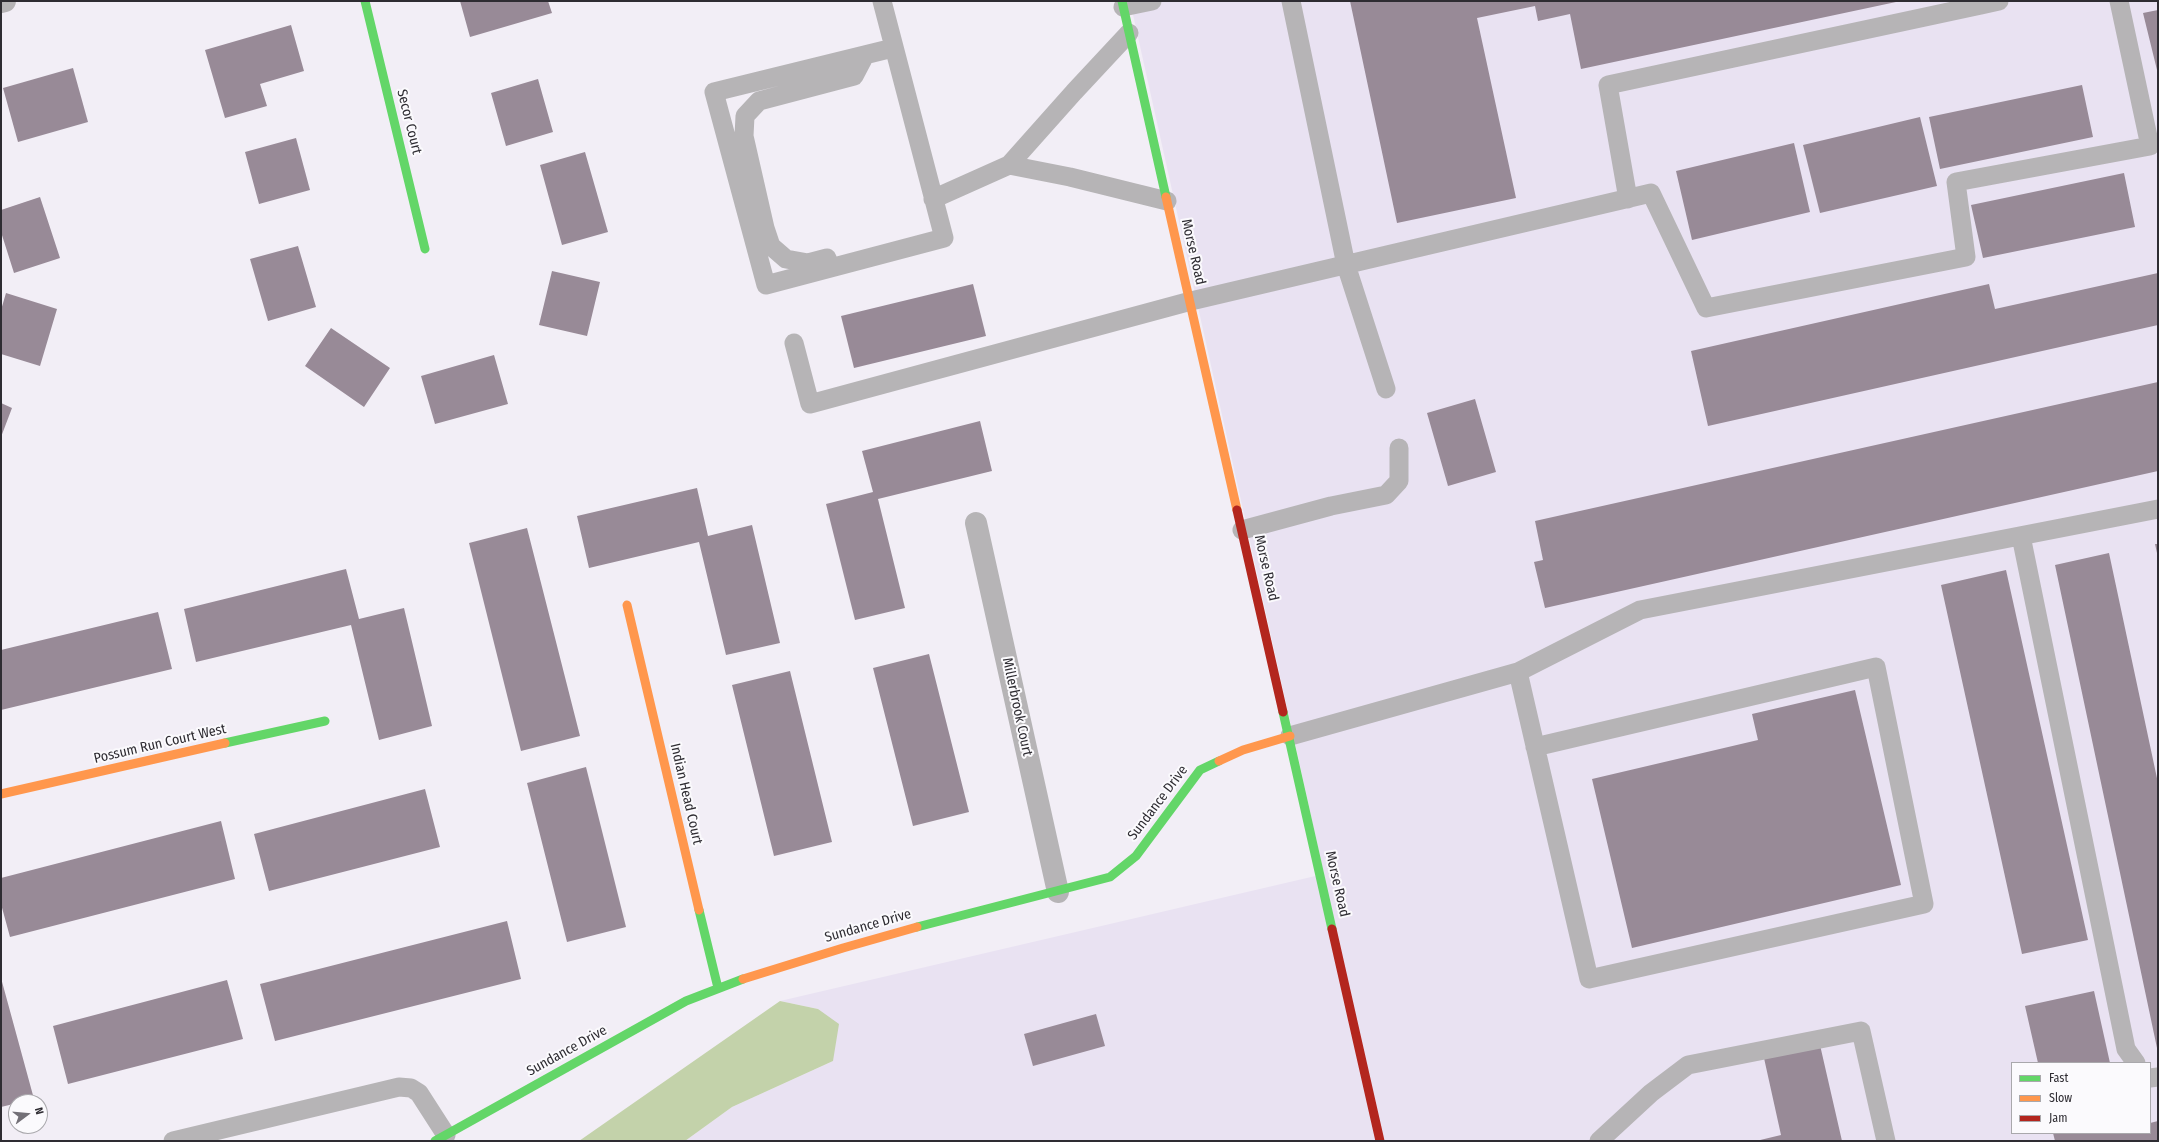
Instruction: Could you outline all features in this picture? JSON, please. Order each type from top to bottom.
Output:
[{"type":"street","points":[[1,2],[5,1]]},
{"type":"street","name":"Secor Court","points":[[365,1],[425,249]]},
{"type":"street","name":"Morse Road","points":[[1122,4],[1290,736],[1380,1141]]},
{"type":"street","name":"Millerbrook Court","points":[[976,523],[1058,892]]},
{"type":"street","name":"Indian Head Court","points":[[627,605],[718,988]]},
{"type":"street","name":"Possum Run Court West","points":[[1,794],[325,721]]},
{"type":"street","name":"Sundance Drive","points":[[440,1138],[686,1001],[718,988],[851,945],[957,916],[1058,892],[1110,877],[1136,856],[1200,770],[1243,750],[1290,736]]},
{"type":"lane","points":[[882,1],[893,48],[934,199],[935,241]]},
{"type":"lane","points":[[1122,4],[1152,1]]},
{"type":"lane","points":[[1291,1],[1346,265],[1386,389]]},
{"type":"lane","points":[[1628,199],[1608,85],[1980,3],[1999,1]]},
{"type":"lane","points":[[794,344],[810,404],[1190,301],[1651,193],[1706,308],[1966,257],[1956,182],[2150,146],[2119,1]]},
{"type":"lane","points":[[934,199],[1010,165],[1074,92],[1129,33]]},
{"type":"lane","points":[[893,48],[714,92],[766,285],[935,241]]},
{"type":"lane","points":[[865,55],[854,76],[758,101],[745,116],[744,136],[765,228],[771,246],[786,259],[808,263],[903,238],[935,241]]},
{"type":"lane","points":[[1010,165],[1070,177],[1167,200]]},
{"type":"lane","points":[[1242,530],[1331,506],[1386,495],[1399,481],[1399,448]]},
{"type":"lane","points":[[1290,736],[1518,672],[1640,610],[2158,509]]},
{"type":"lane","points":[[2021,536],[2126,1049],[2135,1062]]},
{"type":"lane","points":[[1518,672],[1535,747],[1589,979],[1924,904],[1876,667],[1535,747]]},
{"type":"lane","points":[[1599,1141],[1651,1093],[1688,1065],[1861,1031],[1886,1141]]},
{"type":"lane","points":[[173,1141],[400,1088],[411,1088],[419,1093],[440,1138]]},
{"type":"shaded area","points":[[1130,1],[2158,1],[2158,1141],[685,1141],[732,1107],[833,1061],[818,1009],[780,1001],[1324,874]]},
{"type":"green space","points":[[780,1001],[818,1009],[839,1024],[833,1061],[732,1107],[685,1141],[579,1141]]},
{"type":"building","points":[[460,1],[548,1],[552,13],[470,37]]},
{"type":"building","points":[[1350,1],[1896,2],[1581,69],[1570,14],[1538,21],[1535,6],[1477,18],[1516,198],[1397,223]]},
{"type":"building","points":[[2158,10],[2158,69],[2157,70],[2143,13]]},
{"type":"building","points":[[291,25],[304,71],[260,84],[267,106],[225,118],[205,50]]},
{"type":"building","points":[[73,68],[88,122],[18,142],[3,88]]},
{"type":"building","points":[[538,79],[553,132],[506,146],[491,93]]},
{"type":"building","points":[[2082,85],[2093,137],[1940,169],[1929,117]]},
{"type":"building","points":[[1920,117],[1937,186],[1820,213],[1803,145]]},
{"type":"building","points":[[296,138],[310,190],[259,204],[245,152]]},
{"type":"building","points":[[1794,143],[1810,212],[1692,240],[1676,171]]},
{"type":"building","points":[[585,152],[608,232],[562,245],[540,165]]},
{"type":"building","points":[[2124,173],[2135,227],[1983,258],[1971,205]]},
{"type":"building","points":[[40,197],[60,258],[14,273],[1,232],[1,210]]},
{"type":"building","points":[[298,246],[316,307],[268,321],[250,259]]},
{"type":"building","points":[[552,271],[600,282],[587,336],[539,325]]},
{"type":"building","points":[[2158,273],[2158,325],[1708,426],[1691,351],[1989,284],[1995,309]]},
{"type":"building","points":[[973,284],[986,336],[854,368],[841,316]]},
{"type":"building","points":[[6,293],[57,309],[40,366],[1,354],[1,310]]},
{"type":"building","points":[[331,328],[390,368],[364,407],[305,366]]},
{"type":"building","points":[[494,355],[508,404],[435,424],[421,376]]},
{"type":"building","points":[[2158,382],[2158,471],[1545,608],[1534,562],[1543,560],[1535,521]]},
{"type":"building","points":[[1475,399],[1496,472],[1448,486],[1427,413]]},
{"type":"building","points":[[1,403],[12,408],[1,437]]},
{"type":"building","points":[[980,421],[992,471],[878,499],[905,608],[855,620],[826,504],[873,492],[862,451]]},
{"type":"building","points":[[697,488],[708,536],[752,525],[780,643],[726,655],[699,542],[589,568],[577,516]]},
{"type":"building","points":[[527,528],[580,736],[521,751],[469,543]]},
{"type":"building","points":[[2155,544],[2158,544],[2158,553],[2157,553]]},
{"type":"building","points":[[2109,553],[2158,783],[2157,1048],[2055,565]]},
{"type":"building","points":[[346,569],[359,619],[404,608],[432,726],[379,740],[351,625],[196,662],[184,609]]},
{"type":"building","points":[[2006,570],[2088,940],[2022,954],[1941,585]]},
{"type":"building","points":[[158,612],[172,669],[1,710],[1,650]]},
{"type":"building","points":[[929,654],[969,812],[913,826],[873,668]]},
{"type":"building","points":[[790,671],[832,842],[774,856],[732,685]]},
{"type":"building","points":[[1855,690],[1901,885],[1632,948],[1592,779],[1758,740],[1752,714]]},
{"type":"building","points":[[586,767],[626,927],[567,942],[527,783]]},
{"type":"building","points":[[425,789],[440,847],[269,891],[254,834]]},
{"type":"building","points":[[221,821],[235,879],[10,937],[1,904],[1,878]]},
{"type":"building","points":[[507,921],[521,979],[275,1041],[260,984]]},
{"type":"building","points":[[1,978],[33,1094],[8,1094],[8,1105],[1,1107]]},
{"type":"building","points":[[227,980],[243,1039],[68,1084],[53,1026]]},
{"type":"building","points":[[2094,991],[2110,1062],[2038,1062],[2025,1006]]},
{"type":"building","points":[[1096,1014],[1105,1046],[1033,1066],[1024,1034]]},
{"type":"building","points":[[1820,1045],[1842,1141],[1756,1141],[1781,1135],[1764,1058]]},
{"type":"building","points":[[2158,1121],[2158,1141],[2055,1141],[2053,1134],[2151,1134],[2151,1123]]},
{"type":"traffic: fast","points":[[365,1],[425,249]]},
{"type":"traffic: fast","points":[[1122,1],[1166,197]]},
{"type":"traffic: fast","points":[[1283,712],[1332,929]]},
{"type":"traffic: fast","points":[[225,743],[325,721]]},
{"type":"traffic: fast","points":[[917,927],[1110,877],[1136,856],[1200,770],[1219,761]]},
{"type":"traffic: fast","points":[[699,910],[718,988]]},
{"type":"traffic: fast","points":[[435,1141],[686,1001],[743,979]]},
{"type":"traffic: slow","points":[[1166,197],[1237,510]]},
{"type":"traffic: slow","points":[[627,605],[699,910]]},
{"type":"traffic: slow","points":[[1219,761],[1243,750],[1290,736]]},
{"type":"traffic: slow","points":[[1,794],[225,743]]},
{"type":"traffic: slow","points":[[743,979],[917,927]]},
{"type":"traffic: jam","points":[[1237,510],[1283,712]]},
{"type":"traffic: jam","points":[[1332,929],[1380,1141]]}]
